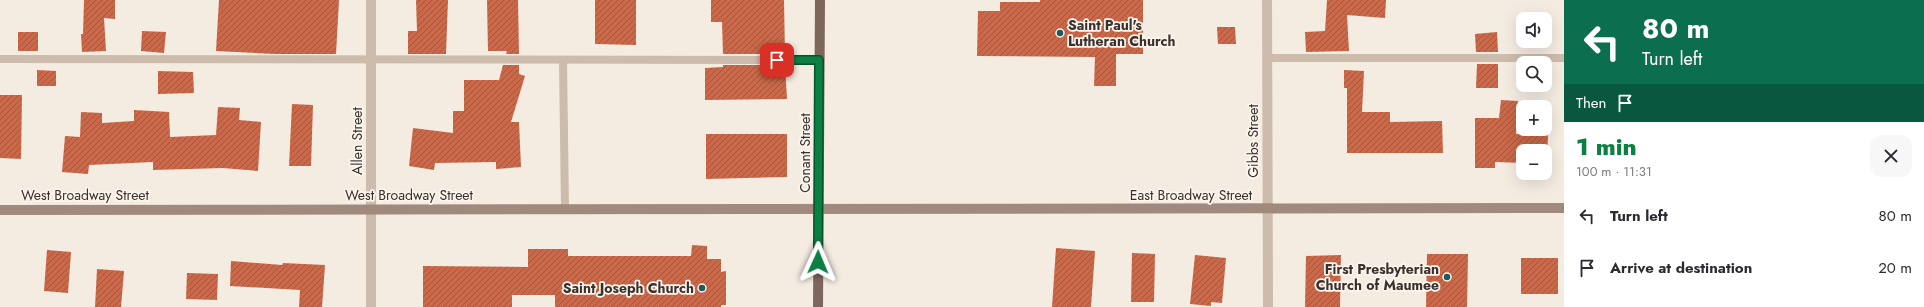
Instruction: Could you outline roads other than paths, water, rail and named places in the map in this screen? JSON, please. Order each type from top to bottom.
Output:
[{"type":"main road","name":"Conant Street","points":[[818,307],[820,0]]},
{"type":"street","name":"Allen Street","points":[[371,0],[371,307]]},
{"type":"street","name":"Gibbs Street","points":[[1267,0],[1268,307]]},
{"type":"street","name":"East Broadway Street","points":[[819,210],[1564,208]]},
{"type":"street","name":"West Broadway Street","points":[[0,210],[819,210]]},
{"type":"lane","points":[[1267,58],[1564,58]]},
{"type":"lane","points":[[0,59],[819,60]]},
{"type":"lane","points":[[564,60],[564,210]]},
{"type":"place","name":"Saint Paul's Lutheran Church","points":[[1060,33]]},
{"type":"place","name":"First Presbyterian Church of Maumee","points":[[1447,277]]},
{"type":"place","name":"Saint Joseph Church","points":[[702,288]]}]
